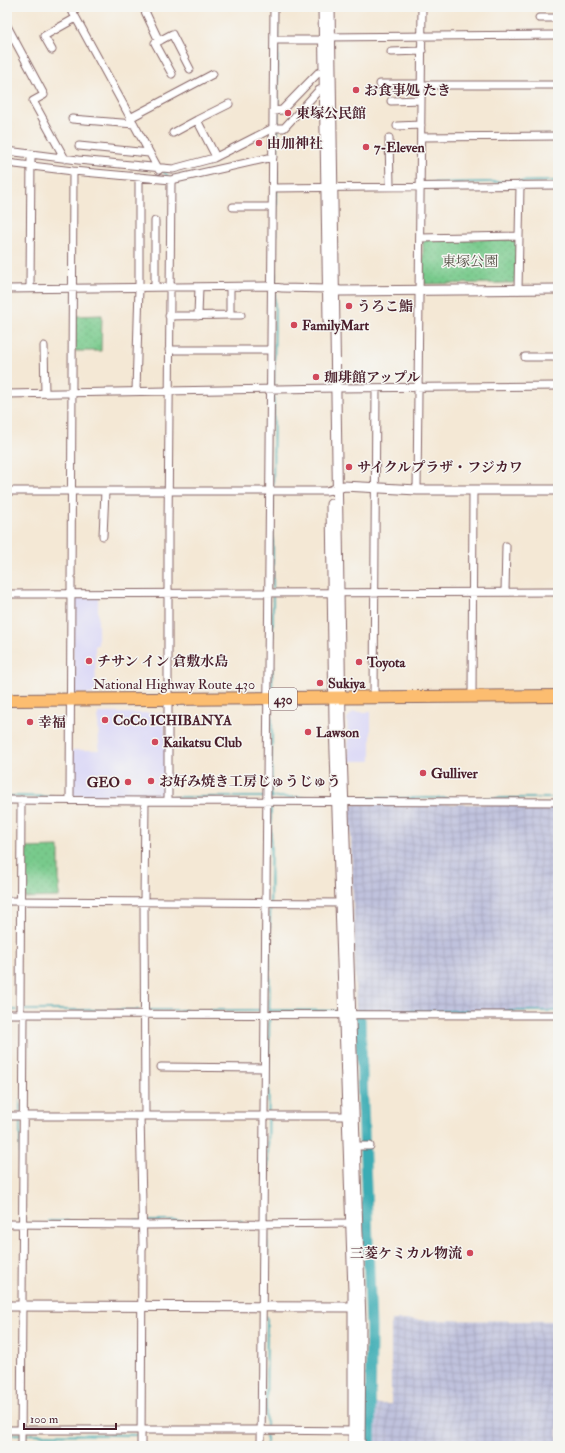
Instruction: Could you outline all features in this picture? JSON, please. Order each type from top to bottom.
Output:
[{"type":"highway","name":"National Highway Route 430","points":[[337,701],[374,697],[558,696]]},
{"type":"highway","name":"National Highway Route 430","points":[[7,700],[71,703]]},
{"type":"highway","name":"National Highway Route 430","points":[[7,707],[71,703],[168,702],[337,701],[558,703]]},
{"type":"street","points":[[70,7],[157,168],[168,179],[170,287],[168,798]]},
{"type":"street","points":[[143,7],[160,41],[161,40]]},
{"type":"street","points":[[261,1446],[262,1306],[267,1116],[264,1068],[269,902],[267,702],[271,593],[273,390],[271,350],[274,288],[272,208],[275,188],[273,157],[276,128],[277,40],[274,7]]},
{"type":"street","points":[[323,7],[328,70],[337,701],[351,1116],[355,1146],[354,1223],[360,1446]]},
{"type":"street","points":[[326,38],[330,7]]},
{"type":"street","points":[[417,490],[422,7]]},
{"type":"street","points":[[542,16],[558,18]]},
{"type":"street","points":[[52,50],[44,36],[76,18]]},
{"type":"street","points":[[7,26],[44,95],[33,101],[65,159]]},
{"type":"street","points":[[172,74],[155,43],[172,34],[190,68]]},
{"type":"street","points":[[277,40],[422,36],[558,35]]},
{"type":"street","points":[[391,52],[422,52]]},
{"type":"street","points":[[276,111],[282,110],[318,74],[328,70]]},
{"type":"street","points":[[72,119],[132,121],[213,74]]},
{"type":"street","points":[[380,84],[558,85]]},
{"type":"street","points":[[7,151],[65,159],[173,169],[216,157],[276,128],[284,128],[319,90],[328,87]]},
{"type":"street","points":[[391,101],[421,100]]},
{"type":"street","points":[[173,133],[230,104]]},
{"type":"street","points":[[197,120],[216,157]]},
{"type":"street","points":[[397,126],[421,125]]},
{"type":"street","points":[[421,138],[558,136]]},
{"type":"street","points":[[389,138],[390,186]]},
{"type":"street","points":[[79,146],[149,153]]},
{"type":"street","points":[[30,288],[31,154]]},
{"type":"street","points":[[50,168],[51,157]]},
{"type":"street","points":[[7,163],[73,171],[168,179],[273,157]]},
{"type":"street","points":[[70,798],[73,171]]},
{"type":"street","points":[[136,391],[139,287],[139,177]]},
{"type":"street","points":[[518,290],[520,185]]},
{"type":"street","points":[[275,188],[558,185]]},
{"type":"street","points":[[233,207],[272,208]]},
{"type":"street","points":[[155,221],[155,287]]},
{"type":"street","points":[[420,238],[519,236]]},
{"type":"street","points":[[7,289],[139,287],[230,287],[331,290],[558,289]]},
{"type":"street","points":[[198,316],[199,287]]},
{"type":"street","points":[[230,287],[230,315]]},
{"type":"street","points":[[169,316],[241,315]]},
{"type":"street","points":[[44,346],[45,393]]},
{"type":"street","points":[[169,350],[271,350]]},
{"type":"street","points":[[525,357],[558,357]]},
{"type":"street","points":[[7,394],[169,390],[558,386]]},
{"type":"street","points":[[374,697],[376,388]]},
{"type":"street","points":[[7,491],[326,491],[344,486],[417,490],[558,490]]},
{"type":"street","points":[[472,697],[473,490]]},
{"type":"street","points":[[103,536],[105,491]]},
{"type":"street","points":[[505,592],[506,546]]},
{"type":"street","points":[[7,594],[558,592]]},
{"type":"street","points":[[7,800],[70,798],[145,801],[168,798],[340,801],[558,802]]},
{"type":"street","points":[[21,800],[20,901],[24,1116],[21,1222],[23,1306],[21,1446]]},
{"type":"street","points":[[140,1446],[143,1222],[145,801]]},
{"type":"street","points":[[7,901],[344,903]]},
{"type":"street","points":[[7,1014],[266,1013],[347,1015],[558,1015]]},
{"type":"street","points":[[161,1067],[264,1068]]},
{"type":"street","points":[[7,1116],[351,1116]]},
{"type":"street","points":[[355,1146],[370,1146]]},
{"type":"street","points":[[7,1224],[21,1222],[354,1223]]},
{"type":"street","points":[[7,1306],[356,1307]]},
{"type":"street","points":[[353,1446],[356,1307]]},
{"type":"street","points":[[7,1430],[20,1432],[141,1430],[353,1431]]},
{"type":"shaded area","points":[[73,595],[98,595],[98,645],[95,645],[96,694],[73,694]]},
{"type":"shaded area","points":[[353,712],[371,712],[371,761],[349,761],[347,718]]},
{"type":"shaded area","points":[[98,713],[165,713],[166,795],[72,796],[72,750],[99,750]]},
{"type":"shaded area","points":[[350,804],[558,804],[558,1010],[356,1010]]},
{"type":"shaded area","points":[[391,1320],[558,1321],[558,1446],[373,1446],[374,1404],[391,1404]]},
{"type":"green space","name":"東塚公園","points":[[514,239],[517,242],[516,281],[513,283],[425,284],[423,282],[423,242],[425,240]]},
{"type":"green space","points":[[102,315],[101,351],[75,351],[75,316]]},
{"type":"green space","points":[[59,847],[59,897],[25,898],[25,848]]},
{"type":"waterway","points":[[278,7],[278,109]]},
{"type":"waterway","points":[[275,285],[278,113]]},
{"type":"waterway","points":[[163,171],[168,176]]},
{"type":"waterway","points":[[427,183],[558,181]]},
{"type":"waterway","points":[[274,387],[275,289]]},
{"type":"waterway","points":[[273,489],[274,391]]},
{"type":"waterway","points":[[273,493],[273,591]]},
{"type":"waterway","points":[[272,692],[273,595]]},
{"type":"waterway","points":[[271,799],[272,712]]},
{"type":"waterway","points":[[7,796],[54,797]]},
{"type":"waterway","points":[[118,797],[166,797]]},
{"type":"waterway","points":[[170,797],[266,797]]},
{"type":"waterway","points":[[270,797],[327,798]]},
{"type":"waterway","points":[[350,798],[558,798]]},
{"type":"waterway","points":[[267,1298],[271,803]]},
{"type":"waterway","points":[[7,1010],[17,1010]]},
{"type":"waterway","points":[[22,1010],[138,1010]]},
{"type":"waterway","points":[[148,1010],[263,1010]]},
{"type":"waterway","points":[[269,1010],[337,1011]]},
{"type":"waterway","points":[[357,1011],[558,1011]]},
{"type":"waterway","points":[[360,1019],[371,1328],[370,1446]]},
{"type":"waterway","points":[[20,1101],[20,1112]]},
{"type":"waterway","points":[[20,1120],[20,1173]]},
{"type":"waterway","points":[[19,1207],[20,1189]]},
{"type":"waterway","points":[[48,1221],[140,1221]]},
{"type":"waterway","points":[[144,1221],[242,1221]]},
{"type":"waterway","points":[[266,1427],[267,1317]]},
{"type":"waterway","points":[[7,1434],[138,1435]]},
{"type":"waterway","points":[[266,1436],[266,1446]]},
{"type":"place","name":"お食事処 たき","points":[[356,90]]},
{"type":"place","name":"東塚公民館","points":[[288,113]]},
{"type":"place","name":"由加神社","points":[[259,143]]},
{"type":"place","name":"7-Eleven","points":[[366,147]]},
{"type":"place","name":"うろこ鮨","points":[[349,306]]},
{"type":"place","name":"FamilyMart","points":[[294,325]]},
{"type":"place","name":"珈琲館アップル","points":[[316,377]]},
{"type":"place","name":"サイクルプラザ・フジカワ","points":[[349,467]]},
{"type":"place","name":"チサン イン 倉敷水島","points":[[89,661]]},
{"type":"place","name":"Toyota","points":[[359,662]]},
{"type":"place","name":"Sukiya","points":[[320,683]]},
{"type":"place","name":"CoCo ICHIBANYA","points":[[105,720]]},
{"type":"place","name":"幸福","points":[[30,722]]},
{"type":"place","name":"Lawson","points":[[308,732]]},
{"type":"place","name":"Kaikatsu Club","points":[[155,742]]},
{"type":"place","name":"Gulliver","points":[[423,773]]},
{"type":"place","name":"お好み焼き工房じゅうじゅう","points":[[151,781]]},
{"type":"place","name":"GEO","points":[[128,782]]},
{"type":"place","name":"三菱ケミカル物流","points":[[470,1253]]}]
